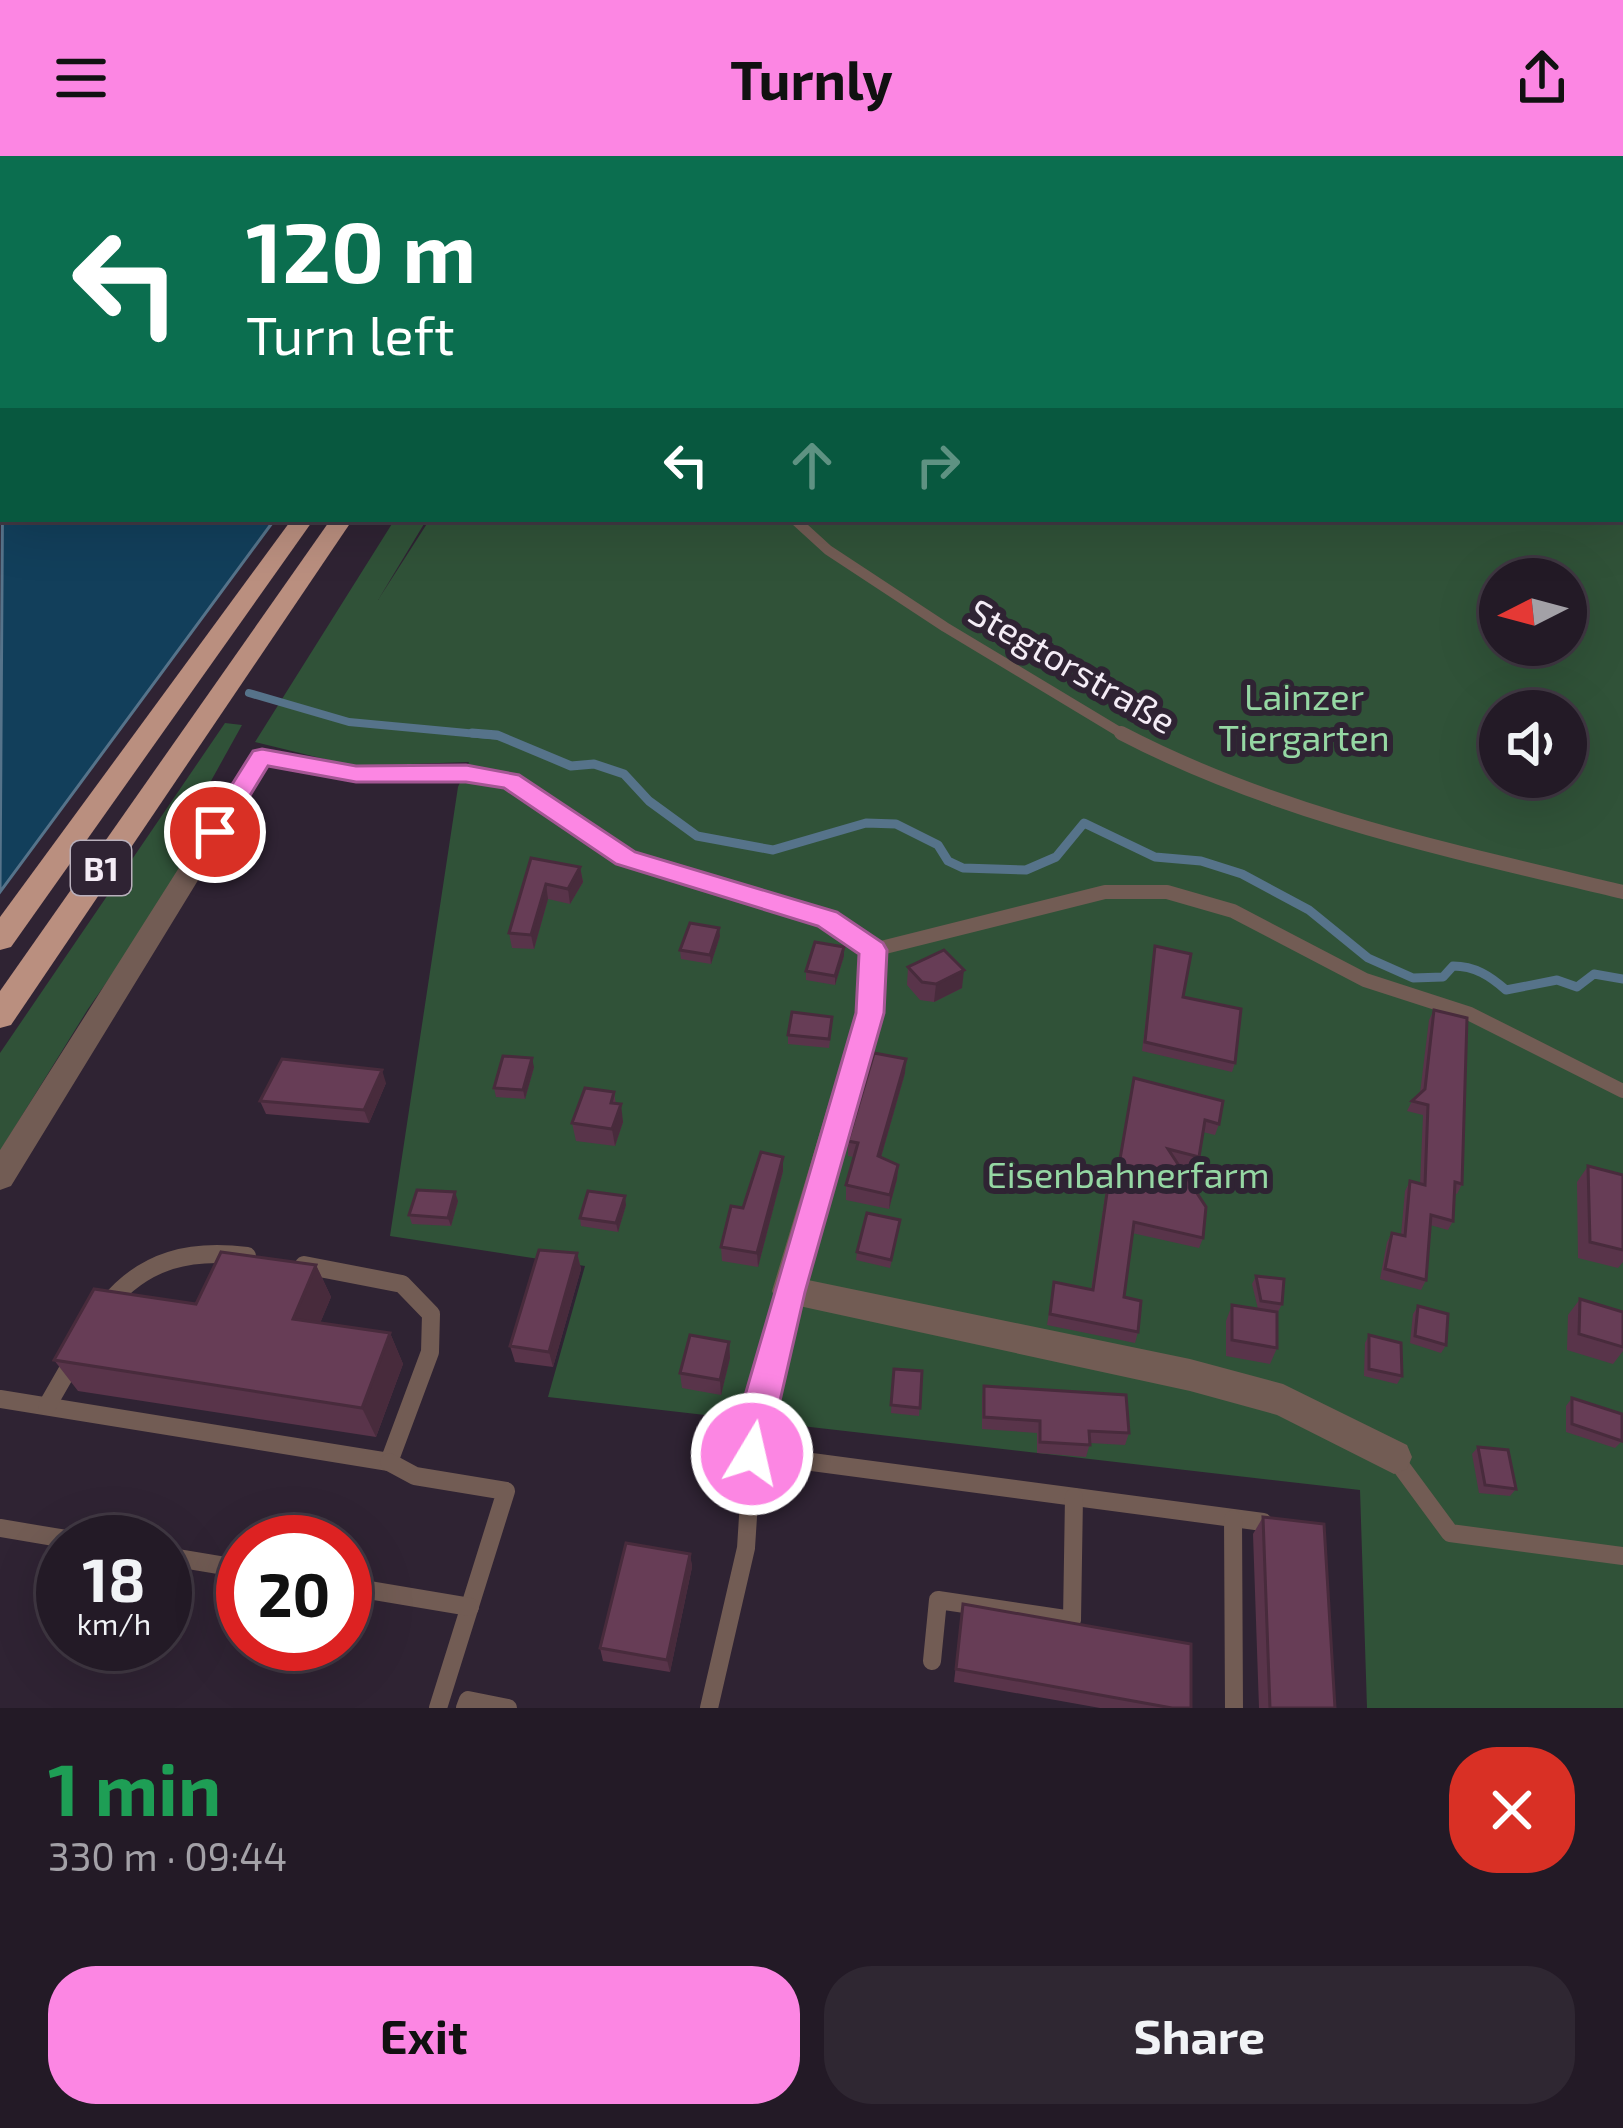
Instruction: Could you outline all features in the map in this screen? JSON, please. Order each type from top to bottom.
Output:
[{"type":"main road","name":"B1","points":[[0,939],[301,522]]},
{"type":"main road","name":"B1","points":[[0,1016],[340,522]]},
{"type":"street","points":[[0,1177],[262,757],[356,774],[466,773],[511,781],[626,858],[827,919],[873,950],[870,1013],[788,1292],[1264,1395],[1394,1457]]},
{"type":"lane","name":"Stegtorstraße","points":[[797,522],[828,550],[1069,704],[1171,757],[1363,830],[1623,892]]},
{"type":"lane","points":[[873,950],[1105,892],[1167,892],[1233,911],[1365,980],[1470,1014],[1623,1091]]},
{"type":"lane","points":[[98,1318],[123,1282],[169,1256],[218,1251],[266,1259]]},
{"type":"lane","points":[[289,1263],[402,1284],[430,1314],[430,1352],[389,1462]]},
{"type":"lane","points":[[710,1708],[746,1548],[755,1423],[788,1292]]},
{"type":"lane","points":[[47,1406],[88,1336]]},
{"type":"lane","points":[[0,1399],[389,1462],[415,1476],[506,1491],[438,1708]]},
{"type":"lane","points":[[752,1454],[1263,1522]]},
{"type":"lane","points":[[1394,1457],[1450,1533],[1623,1556]]},
{"type":"lane","points":[[932,1661],[938,1600],[1072,1621],[1074,1497]]},
{"type":"lane","points":[[1233,1519],[1234,1708]]},
{"type":"lane","points":[[0,1528],[36,1534]]},
{"type":"lane","points":[[372,1591],[470,1607]]},
{"type":"lane","points":[[465,1708],[468,1700],[508,1708]]},
{"type":"green space","name":"Eisenbahnerfarm","points":[[393,522],[425,522],[378,600],[428,522],[1623,522],[1623,1708],[1367,1708],[1360,1490],[548,1397],[585,1266],[390,1236],[458,787],[469,762],[353,766],[255,742]]},
{"type":"green space","points":[[225,723],[242,725],[196,808],[203,843],[88,1009],[0,1151],[0,1053]]},
{"type":"water","points":[[2,522],[273,522],[0,892]]},
{"type":"building","points":[[531,858],[580,867],[568,889],[546,884],[531,935],[509,933]]},
{"type":"building","points":[[690,923],[719,928],[710,955],[680,950]]},
{"type":"building","points":[[815,942],[844,947],[835,976],[806,971]]},
{"type":"building","points":[[1155,946],[1191,954],[1183,997],[1241,1009],[1235,1063],[1145,1042]]},
{"type":"building","points":[[944,950],[964,970],[936,984],[922,982],[908,967]]},
{"type":"building","points":[[1434,1010],[1467,1018],[1462,1184],[1455,1182],[1453,1221],[1431,1215],[1426,1280],[1385,1269],[1392,1233],[1405,1236],[1410,1181],[1425,1185],[1428,1105],[1412,1101],[1425,1089]]},
{"type":"building","points":[[792,1012],[832,1017],[829,1039],[788,1035]]},
{"type":"building","points":[[874,1053],[906,1059],[878,1156],[898,1165],[890,1195],[846,1185],[858,1143],[848,1141]]},
{"type":"building","points":[[503,1056],[532,1058],[523,1090],[494,1088]]},
{"type":"building","points":[[282,1059],[382,1070],[364,1110],[260,1101]]},
{"type":"building","points":[[1134,1078],[1223,1101],[1219,1124],[1205,1120],[1199,1157],[1168,1149],[1206,1207],[1203,1238],[1134,1222],[1124,1297],[1141,1301],[1138,1332],[1050,1314],[1054,1282],[1093,1290],[1108,1186],[1115,1188]]},
{"type":"building","points":[[585,1088],[614,1092],[611,1103],[621,1104],[612,1129],[572,1123]]},
{"type":"building","points":[[761,1152],[783,1157],[757,1253],[721,1247],[731,1206],[743,1208]]},
{"type":"building","points":[[1588,1166],[1623,1175],[1623,1250],[1590,1242]]},
{"type":"building","points":[[417,1190],[455,1192],[448,1218],[409,1215]]},
{"type":"building","points":[[588,1191],[625,1196],[616,1223],[580,1218]]},
{"type":"building","points":[[867,1213],[900,1220],[891,1260],[857,1252]]},
{"type":"building","points":[[539,1250],[577,1253],[549,1352],[510,1346]]},
{"type":"building","points":[[221,1252],[316,1265],[293,1319],[390,1333],[362,1408],[54,1360],[94,1289],[196,1304]]},
{"type":"building","points":[[1256,1276],[1284,1279],[1282,1304],[1261,1301]]},
{"type":"building","points":[[1580,1299],[1623,1312],[1623,1347],[1579,1334]]},
{"type":"building","points":[[1232,1305],[1277,1312],[1277,1348],[1232,1340]]},
{"type":"building","points":[[1418,1306],[1448,1314],[1446,1345],[1415,1336]]},
{"type":"building","points":[[690,1335],[729,1342],[720,1380],[680,1373]]},
{"type":"building","points":[[1369,1335],[1401,1343],[1402,1376],[1369,1369]]},
{"type":"building","points":[[894,1369],[922,1371],[920,1408],[891,1405]]},
{"type":"building","points":[[984,1386],[1126,1395],[1129,1433],[1089,1431],[1090,1445],[1040,1442],[1040,1421],[984,1417]]},
{"type":"building","points":[[1572,1398],[1622,1414],[1622,1441],[1572,1424]]},
{"type":"building","points":[[1478,1447],[1508,1450],[1516,1489],[1485,1485]]},
{"type":"building","points":[[1263,1517],[1324,1524],[1335,1708],[1270,1708]]},
{"type":"building","points":[[626,1543],[690,1554],[667,1660],[600,1648]]},
{"type":"building","points":[[963,1604],[1191,1644],[1191,1708],[956,1669]]},
{"type":"waterway","points":[[249,693],[349,722],[499,736]]},
{"type":"waterway","points":[[472,733],[497,735],[571,766],[594,764],[624,774],[649,801],[697,836],[773,850],[866,823],[896,824],[938,845],[948,861],[963,868],[1026,870],[1056,857],[1084,823],[1155,857],[1201,861],[1242,874],[1309,910],[1368,958],[1413,978],[1443,977],[1453,966],[1482,973],[1506,990],[1557,980],[1577,987],[1594,974],[1623,979]]},
{"type":"route","points":[[215,832],[262,757],[356,774],[466,773],[511,781],[626,858],[827,919],[873,950],[870,1013],[788,1292],[755,1423],[752,1454]]},
{"type":"park label","name":"Lainzer Tiergarten","points":[[1304,716]]}]
